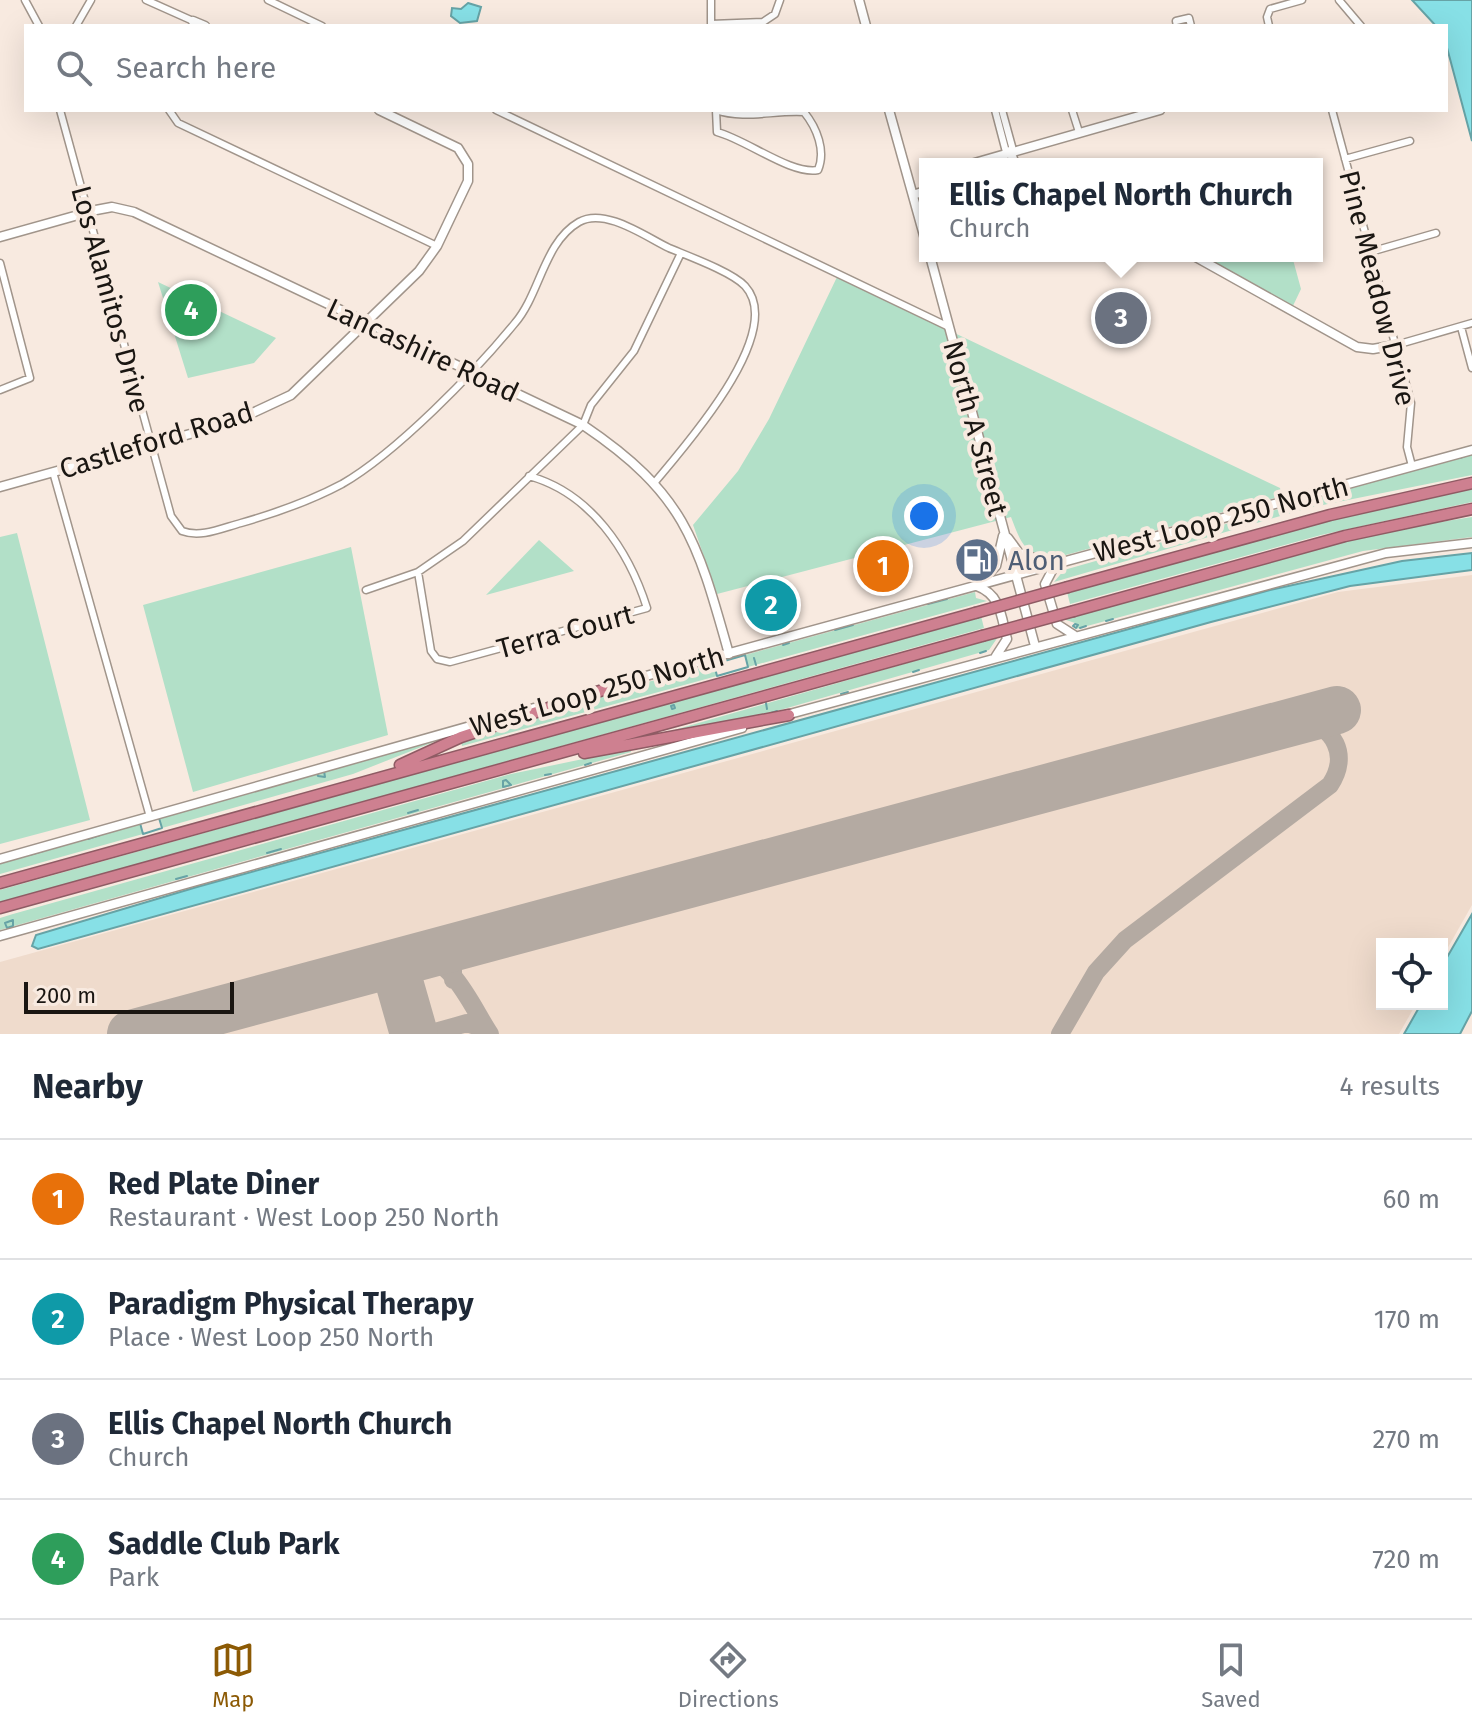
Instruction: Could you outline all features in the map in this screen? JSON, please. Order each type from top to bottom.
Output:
[{"type":"highway","points":[[0,883],[1330,515],[1472,483]]},
{"type":"highway","points":[[0,908],[1345,536],[1472,509]]},
{"type":"highway","points":[[367,779],[461,737],[627,682]]},
{"type":"highway","points":[[504,769],[789,715]]},
{"type":"main road","points":[[859,0],[865,24]]},
{"type":"main road","name":"Castleford Road","points":[[0,487],[233,422],[291,395],[366,323],[419,271],[437,246],[468,181],[468,164],[458,148],[383,112]]},
{"type":"main road","points":[[890,112],[919,217]]},
{"type":"main road","points":[[989,158],[1135,113]]},
{"type":"main road","points":[[1010,151],[1013,158]]},
{"type":"main road","points":[[913,195],[919,193]]},
{"type":"main road","name":"Lancashire Road","points":[[0,237],[112,207],[134,212],[583,425],[624,453],[655,482],[678,513],[697,547],[729,654]]},
{"type":"main road","name":"North A Street","points":[[932,262],[1035,646]]},
{"type":"main road","points":[[1205,262],[1357,347],[1373,349],[1396,345]]},
{"type":"main road","name":"West Loop 250 North","points":[[0,859],[627,682],[1472,450]]},
{"type":"main road","points":[[1004,530],[1019,553],[1041,563],[1057,564]]},
{"type":"main road","points":[[995,657],[1007,639],[997,600],[991,591],[976,586],[996,566],[1004,530]]},
{"type":"main road","points":[[0,936],[1075,635],[1386,553],[1472,543]]},
{"type":"main road","points":[[1057,564],[1049,570],[1045,584],[1057,624],[1075,635]]},
{"type":"street","points":[[25,0],[38,24]]},
{"type":"street","points":[[77,24],[91,0]]},
{"type":"street","points":[[146,0],[190,22]]},
{"type":"street","points":[[268,0],[318,24]]},
{"type":"street","points":[[711,0],[711,24]]},
{"type":"street","points":[[728,24],[763,22],[775,14],[780,0]]},
{"type":"street","points":[[1269,24],[1270,9],[1302,0]]},
{"type":"street","points":[[1339,0],[1359,24]]},
{"type":"street","points":[[1177,24],[1176,21],[1189,18],[1190,24]]},
{"type":"street","name":"Los Alamitos Drive","points":[[61,112],[171,516],[182,531],[202,534],[287,509],[344,483],[391,449],[469,372]]},
{"type":"street","points":[[170,112],[178,123],[437,246]]},
{"type":"street","points":[[500,112],[949,327]]},
{"type":"street","points":[[716,112],[717,132],[739,138],[804,172],[818,170],[823,158],[813,123],[804,112]]},
{"type":"street","points":[[724,112],[739,116],[764,112]]},
{"type":"street","points":[[996,112],[1010,151]]},
{"type":"street","points":[[1002,112],[1010,151]]},
{"type":"street","points":[[1073,112],[1079,132]]},
{"type":"street","name":"Pine Meadow Drive","points":[[1333,112],[1411,403],[1407,447],[1412,466]]},
{"type":"street","points":[[1345,159],[1410,141]]},
{"type":"street","points":[[469,372],[518,321],[561,238],[580,221],[606,219],[744,284],[756,303],[757,322],[719,405],[655,482]]},
{"type":"street","points":[[1370,252],[1436,233]]},
{"type":"street","points":[[366,590],[418,572],[463,541],[583,425],[591,405],[634,351],[681,253]]},
{"type":"street","points":[[0,263],[30,378],[0,390]]},
{"type":"street","points":[[1396,345],[1472,323]]},
{"type":"street","points":[[1461,327],[1472,368]]},
{"type":"street","points":[[53,472],[150,817]]},
{"type":"street","name":"Terra Court","points":[[418,572],[431,651],[437,659],[450,662],[647,608],[635,572],[606,527],[566,493],[529,476]]},
{"type":"shaded area","points":[[1472,575],[1472,905],[1448,947],[1448,938],[1376,938],[1376,1010],[1413,1010],[1399,1034],[0,1034],[0,962],[1338,592]]},
{"type":"green space","points":[[1211,262],[1294,262],[1301,289],[1291,310]]},
{"type":"green space","points":[[837,277],[1280,488],[1282,496],[1051,559],[1035,554],[1024,546],[1011,517],[717,594],[693,525],[738,471],[769,419]]},
{"type":"green space","points":[[158,282],[276,338],[254,363],[188,378]]},
{"type":"green space","points":[[1472,454],[1472,475],[1308,508],[1054,582],[1064,570]]},
{"type":"green space","points":[[1472,489],[1472,502],[1321,535],[1070,604],[1067,592],[1303,526]]},
{"type":"green space","points":[[1472,517],[1472,537],[1363,551],[1076,629],[1075,623],[1063,619],[1317,548]]},
{"type":"green space","points":[[17,533],[90,820],[0,844],[0,537]]},
{"type":"green space","points":[[539,540],[574,571],[486,595]]},
{"type":"green space","points":[[351,547],[388,735],[193,792],[143,605]]},
{"type":"green space","points":[[975,592],[976,598],[987,601],[748,667],[745,655]]},
{"type":"green space","points":[[981,616],[984,628],[0,903],[0,890]]},
{"type":"green space","points":[[998,637],[989,650],[756,717],[675,734],[674,730]]},
{"type":"green space","points":[[714,664],[717,676],[462,746],[461,742],[589,698]]},
{"type":"green space","points":[[449,736],[353,774],[162,828],[159,818]]},
{"type":"green space","points":[[631,749],[631,752],[0,930],[0,918],[13,914],[511,774]]},
{"type":"green space","points":[[140,823],[143,834],[0,874],[0,863]]},
{"type":"water","points":[[1412,0],[1472,0],[1472,141],[1448,51],[1448,24],[1434,24]]},
{"type":"water","points":[[468,3],[481,7],[477,21],[460,23],[451,16],[452,8],[461,9]]},
{"type":"water","points":[[1472,553],[1472,570],[1350,586],[1211,622],[38,949],[32,946],[36,935],[197,887],[1270,590],[1402,561]]},
{"type":"water","points":[[1472,914],[1472,1011],[1460,1034],[1404,1034],[1418,1010],[1448,1010],[1448,956]]},
{"type":"waterway","points":[[1460,458],[1465,456]]},
{"type":"waterway","points":[[928,604],[947,599]]},
{"type":"waterway","points":[[1106,621],[1113,619]]},
{"type":"waterway","points":[[1075,624],[1078,625],[1076,628],[1073,626],[1075,624]]},
{"type":"waterway","points":[[835,630],[853,625]]},
{"type":"waterway","points":[[1080,628],[1086,626]]},
{"type":"waterway","points":[[783,645],[789,643]]},
{"type":"waterway","points":[[980,653],[986,651]]},
{"type":"waterway","points":[[745,655],[748,667],[717,676],[714,664],[745,655]]},
{"type":"waterway","points":[[754,658],[756,665]]},
{"type":"waterway","points":[[913,672],[919,670]]},
{"type":"waterway","points":[[656,680],[662,678]]},
{"type":"waterway","points":[[841,694],[848,692]]},
{"type":"waterway","points":[[766,703],[767,709]]},
{"type":"waterway","points":[[674,705],[675,708],[672,709],[671,706],[674,705]]},
{"type":"waterway","points":[[771,713],[777,711]]},
{"type":"waterway","points":[[585,765],[591,763]]},
{"type":"waterway","points":[[324,771],[325,777],[318,776],[317,773],[324,771]]},
{"type":"waterway","points":[[545,775],[551,774]]},
{"type":"waterway","points":[[506,780],[511,785],[503,787],[503,781],[506,780]]},
{"type":"waterway","points":[[408,813],[418,810]]},
{"type":"waterway","points":[[159,818],[162,828],[143,834],[140,823],[159,818]]},
{"type":"waterway","points":[[88,839],[100,835]]},
{"type":"waterway","points":[[267,853],[281,849]]},
{"type":"waterway","points":[[29,855],[43,851]]},
{"type":"waterway","points":[[176,879],[187,876]]},
{"type":"waterway","points":[[13,920],[13,926],[7,928],[5,923],[13,920]]},
{"type":"taxiway","points":[[1060,1034],[1096,972],[1125,940],[1330,785],[1339,763],[1335,744],[1322,728],[1301,720]]},
{"type":"taxiway","points":[[453,980],[453,959],[464,945]]},
{"type":"taxiway","points":[[400,985],[403,969],[417,957]]},
{"type":"taxiway","points":[[418,957],[430,959],[451,974],[490,1034]]},
{"type":"taxiway","points":[[428,1034],[467,1023],[487,1030]]},
{"type":"runway","points":[[131,1034],[1337,710]]},
{"type":"runway","points":[[400,985],[414,1034]]},
{"type":"place","name":"Saddle Club Park","points":[[191,310]]},
{"type":"place","name":"Ellis Chapel North Church","points":[[1121,318]]},
{"type":"place","name":"Alon","points":[[977,560]]},
{"type":"place","name":"Red Plate Diner","points":[[883,566]]},
{"type":"place","name":"Paradigm Physical Therapy","points":[[771,605]]}]
